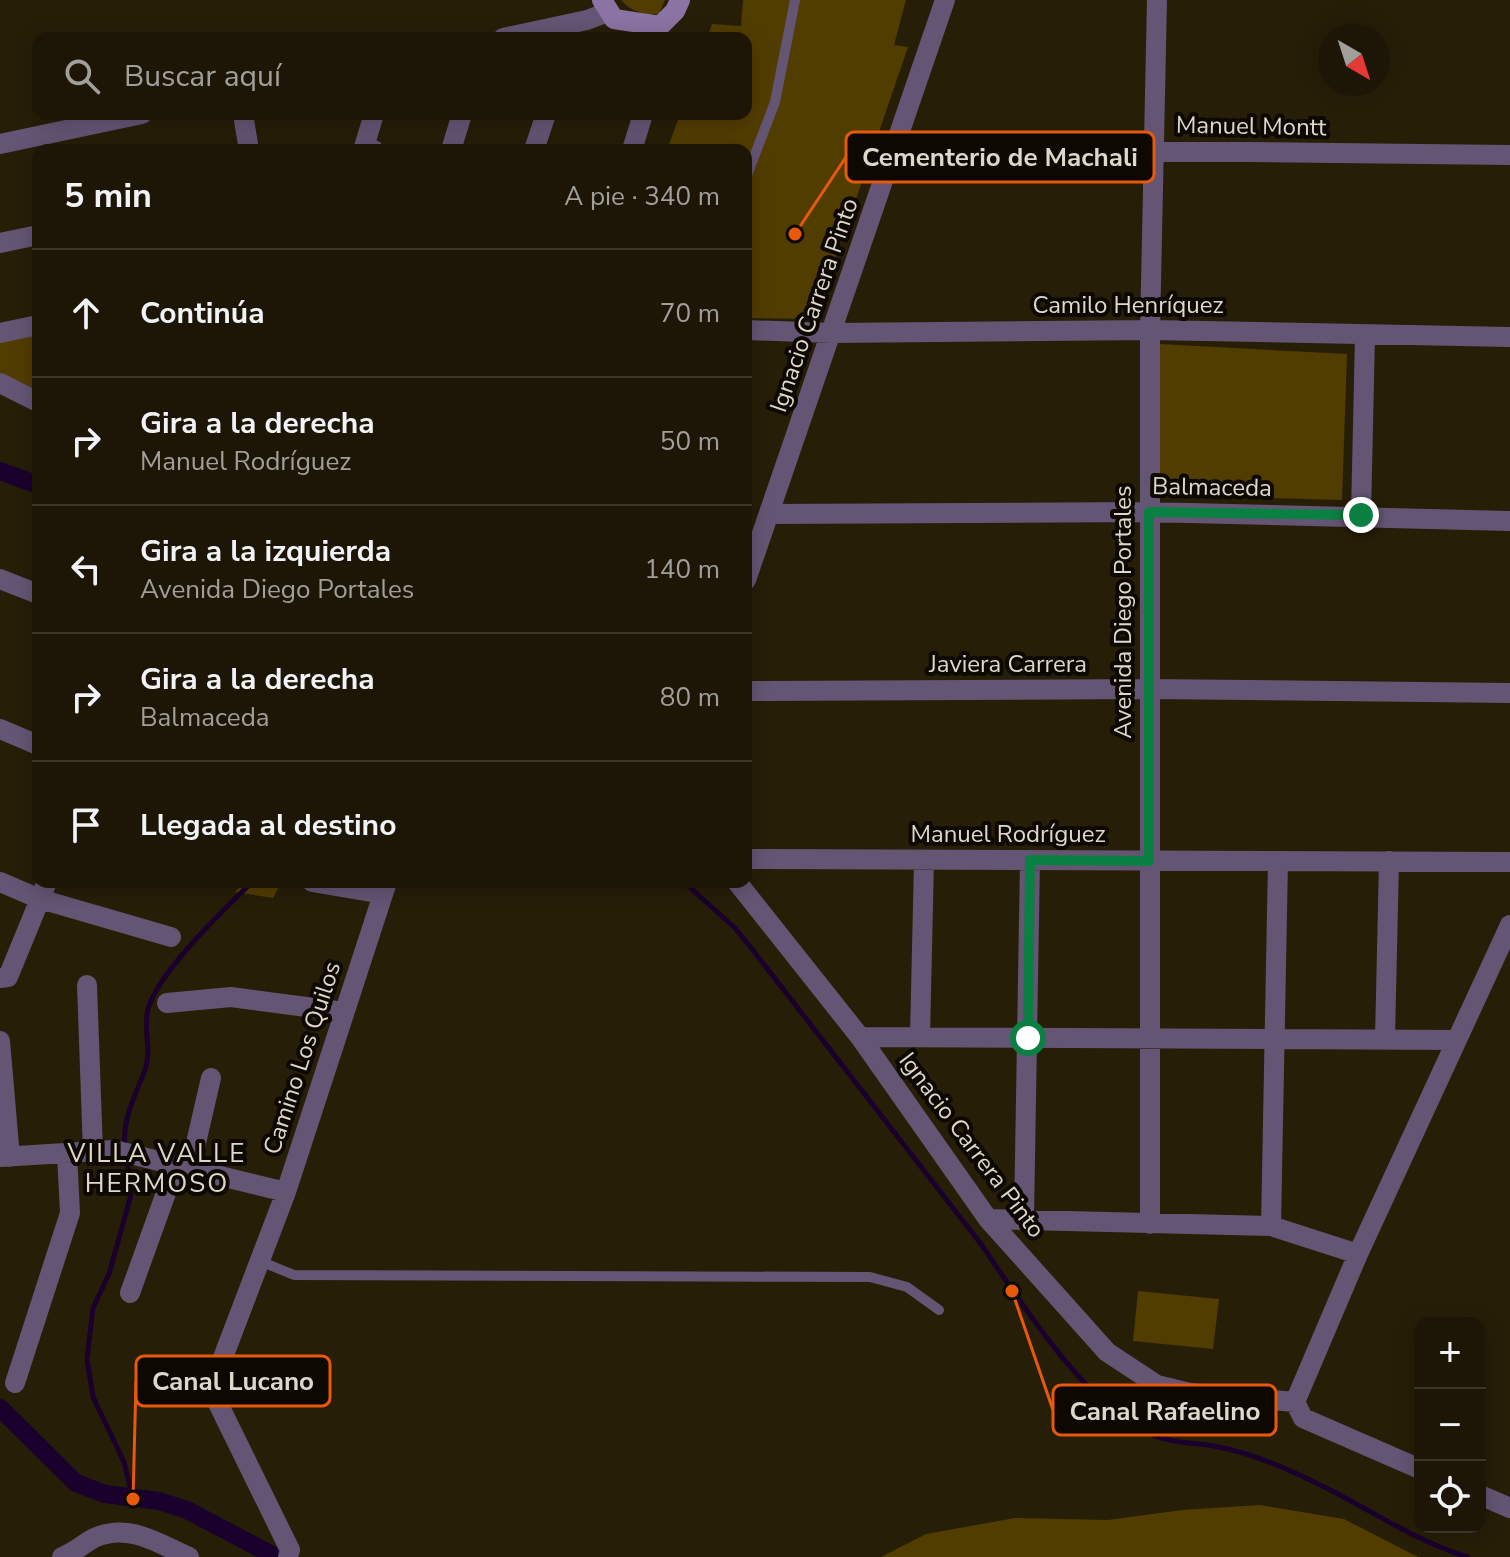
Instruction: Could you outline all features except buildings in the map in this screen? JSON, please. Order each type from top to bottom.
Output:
[{"type":"main road","points":[[605,6],[614,19],[660,32],[680,0]]},
{"type":"street","name":"Ignacio Carrera Pinto","points":[[752,563],[945,0]]},
{"type":"street","name":"Avenida Diego Portales","points":[[1150,1224],[1150,330],[1157,0]]},
{"type":"street","points":[[531,32],[587,20],[605,6]]},
{"type":"street","points":[[0,144],[114,120]]},
{"type":"street","points":[[244,120],[248,144]]},
{"type":"street","points":[[365,144],[372,120]]},
{"type":"street","points":[[453,144],[460,120]]},
{"type":"street","points":[[536,144],[544,120]]},
{"type":"street","points":[[634,144],[641,120]]},
{"type":"street","name":"Manuel Montt","points":[[895,148],[1510,155]]},
{"type":"street","points":[[0,243],[32,236]]},
{"type":"street","points":[[0,333],[32,326]]},
{"type":"street","name":"Camilo Henríquez","points":[[752,330],[831,333],[1150,330],[1510,337]]},
{"type":"street","points":[[1361,515],[1365,335]]},
{"type":"street","points":[[0,383],[32,399]]},
{"type":"street","name":"Balmaceda","points":[[769,514],[1149,512],[1510,521]]},
{"type":"street","points":[[0,579],[32,592]]},
{"type":"street","name":"Javiera Carrera","points":[[752,691],[1149,689],[1510,693]]},
{"type":"street","points":[[0,729],[32,742]]},
{"type":"street","name":"Manuel Rodríguez","points":[[752,859],[1510,862]]},
{"type":"street","points":[[920,1037],[924,860]]},
{"type":"street","points":[[1024,1218],[1030,860]]},
{"type":"street","points":[[1271,1226],[1278,861]]},
{"type":"street","points":[[1385,1039],[1389,861]]},
{"type":"street","points":[[0,882],[32,888]]},
{"type":"street","name":"Camino Los Quilos","points":[[289,1554],[211,1389],[286,1192],[385,888]]},
{"type":"street","name":"Ignacio Carrera Pinto","points":[[742,888],[860,1037],[988,1219],[1107,1352],[1157,1385],[1299,1410],[1414,1466]]},
{"type":"street","points":[[0,978],[8,977],[44,890],[171,937]]},
{"type":"street","points":[[1299,1410],[1358,1254],[1510,925]]},
{"type":"street","points":[[87,985],[103,1151]]},
{"type":"street","points":[[167,1003],[231,997],[344,1012]]},
{"type":"street","points":[[860,1037],[1455,1040]]},
{"type":"street","points":[[0,1041],[5,1157],[103,1151],[137,1155],[286,1192]]},
{"type":"street","points":[[130,1293],[183,1167],[211,1078]]},
{"type":"street","points":[[15,1383],[70,1213],[67,1154]]},
{"type":"street","points":[[988,1219],[1271,1226],[1358,1254]]},
{"type":"street","points":[[1486,1498],[1510,1508]]},
{"type":"street","points":[[62,1557],[80,1550],[92,1539],[128,1532],[148,1537],[189,1557]]},
{"type":"lane","points":[[752,162],[775,102],[795,0]]},
{"type":"lane","points":[[260,1261],[294,1275],[870,1277],[907,1287],[939,1310]]},
{"type":"shaded area","points":[[621,0],[665,0],[659,14],[654,14],[633,10]]},
{"type":"shaded area","points":[[743,0],[906,0],[894,45],[908,47],[815,319],[752,318],[752,144],[669,144],[678,120],[752,120],[752,32],[709,32],[712,24],[741,26]]},
{"type":"shaded area","points":[[32,335],[32,387],[0,373],[0,342]]},
{"type":"shaded area","points":[[1160,344],[1347,354],[1342,500],[1160,495]]},
{"type":"shaded area","points":[[239,888],[278,888],[273,898],[235,892]]},
{"type":"shaded area","points":[[1138,1291],[1219,1299],[1213,1349],[1133,1341]]},
{"type":"shaded area","points":[[1260,1505],[1344,1519],[1418,1557],[881,1557],[926,1534],[1015,1518],[1108,1520],[1182,1510]]},
{"type":"waterway","points":[[0,471],[32,483]]},
{"type":"waterway","points":[[125,1146],[128,1116],[147,1062],[147,1016],[154,994],[193,942],[246,888]]},
{"type":"waterway","points":[[691,888],[735,928],[981,1244],[1056,1349],[1101,1399],[1124,1419],[1157,1437],[1210,1445],[1265,1460],[1330,1490],[1426,1541],[1467,1557]]},
{"type":"waterway","points":[[127,1160],[131,1195],[109,1274],[93,1308],[87,1359],[93,1397],[124,1462],[133,1499]]},
{"type":"waterway","points":[[0,1408],[76,1483],[105,1494],[159,1501],[187,1510],[276,1557]]},
{"type":"place","name":"Cementerio de Machali","points":[[795,234]]},
{"type":"place","name":"Canal Rafaelino","points":[[1012,1291]]},
{"type":"place","name":"Canal Lucano","points":[[133,1499]]},
{"type":"district","name":"VILLA VALLE HERMOSO","points":[[157,1168]]},
{"type":"route","points":[[1028,1038],[1030,860],[1149,861],[1149,512],[1361,515]]}]
